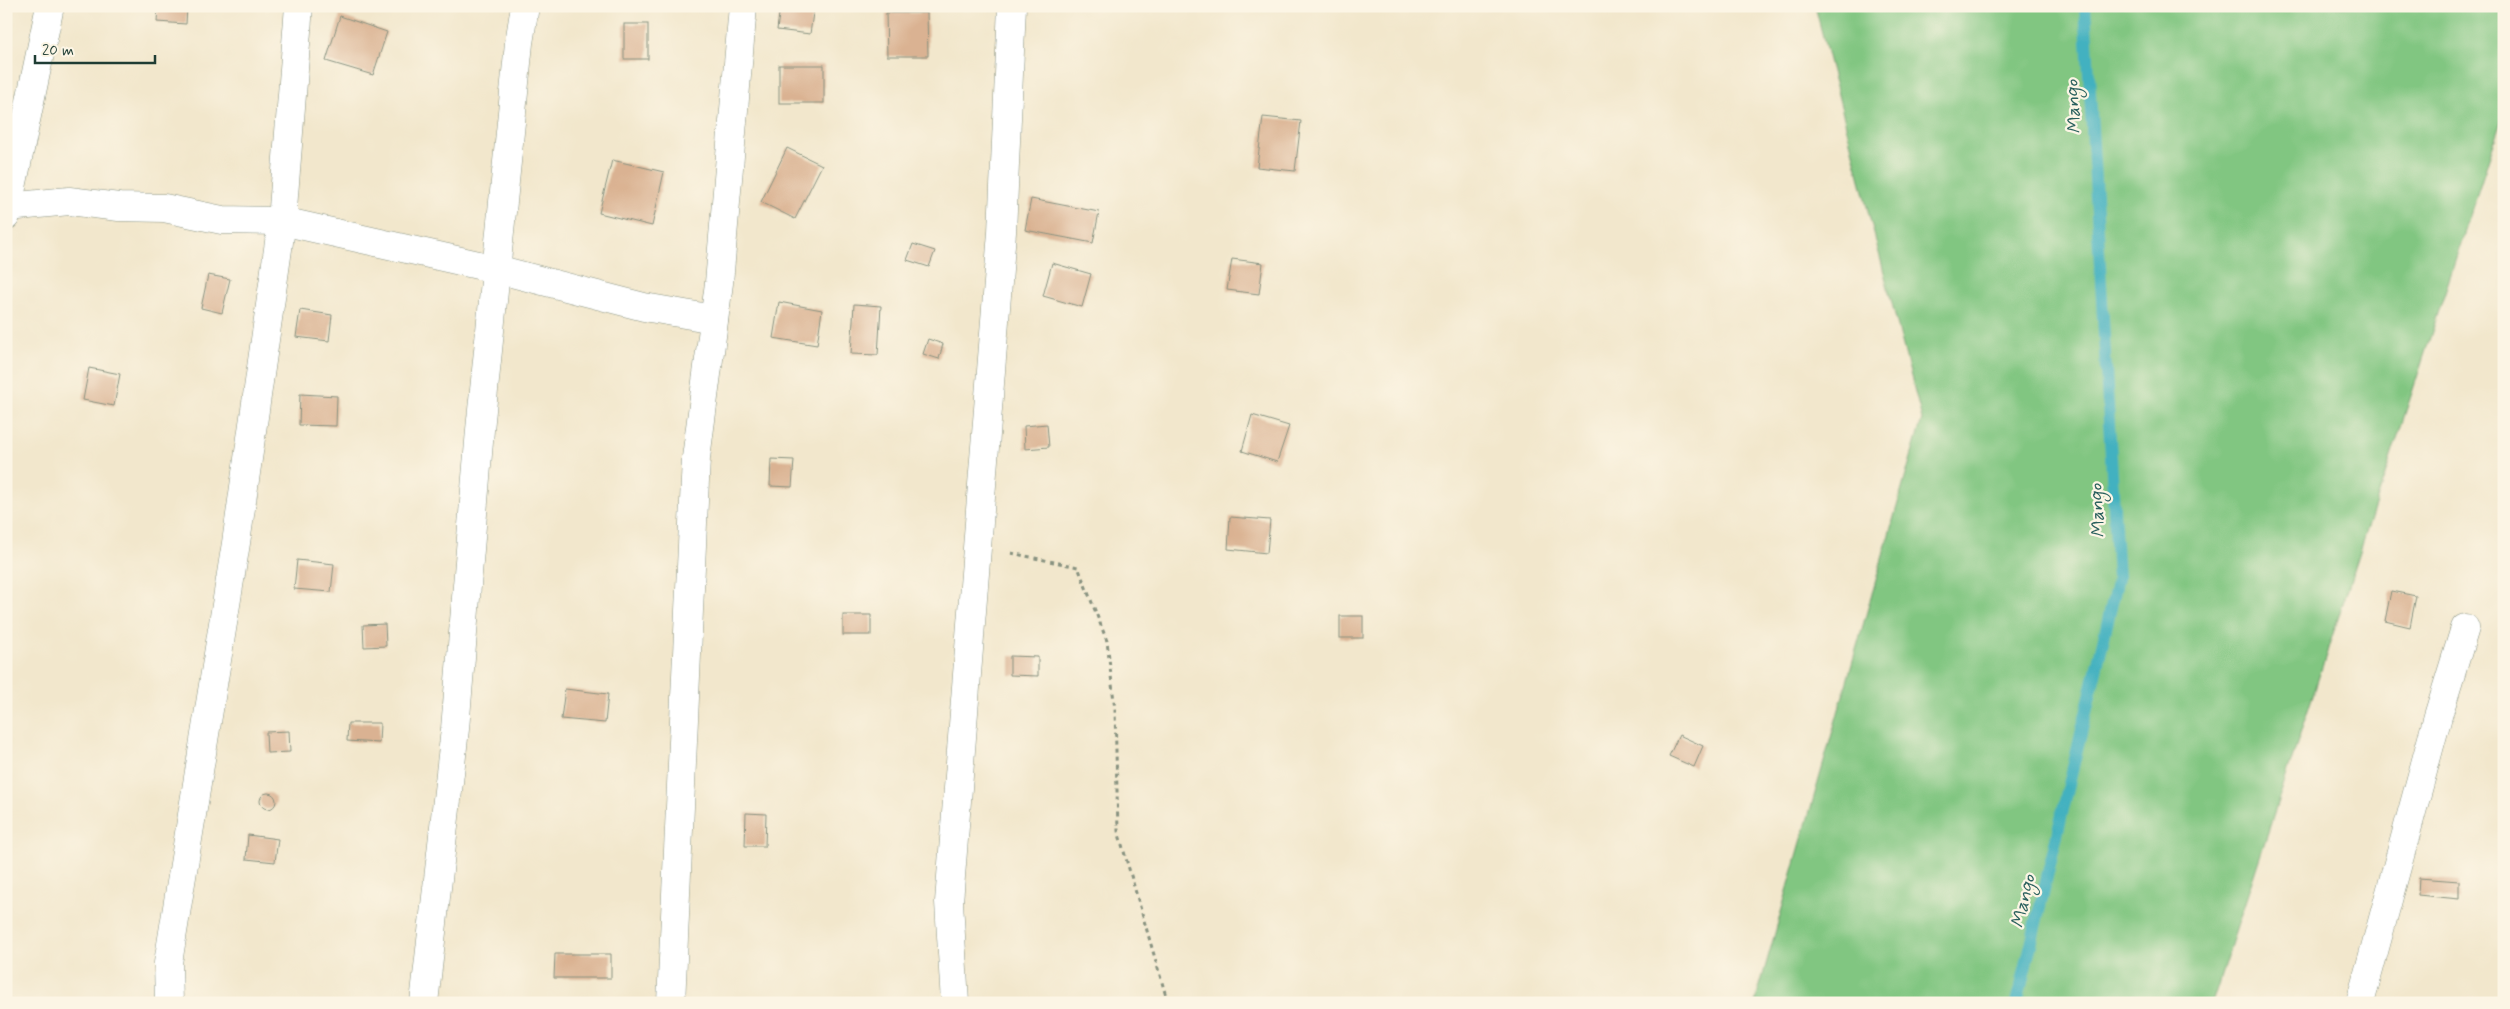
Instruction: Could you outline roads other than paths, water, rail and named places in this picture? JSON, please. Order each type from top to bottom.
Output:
[{"type":"street","points":[[50,6],[7,211],[69,201],[119,207],[164,208],[222,220],[282,221],[496,269],[644,307],[714,319]]},
{"type":"street","points":[[169,1003],[168,963],[234,553],[282,221],[299,6]]},
{"type":"street","points":[[424,1003],[455,729],[480,430],[519,43],[525,6]]},
{"type":"street","points":[[672,1003],[696,458],[719,283],[743,6]]},
{"type":"street","points":[[955,1003],[949,902],[1002,232],[1012,6]]},
{"type":"street","points":[[2360,1003],[2438,716],[2464,628]]},
{"type":"waterway","name":"Mango","points":[[2017,1003],[2118,578],[2085,6]]}]
